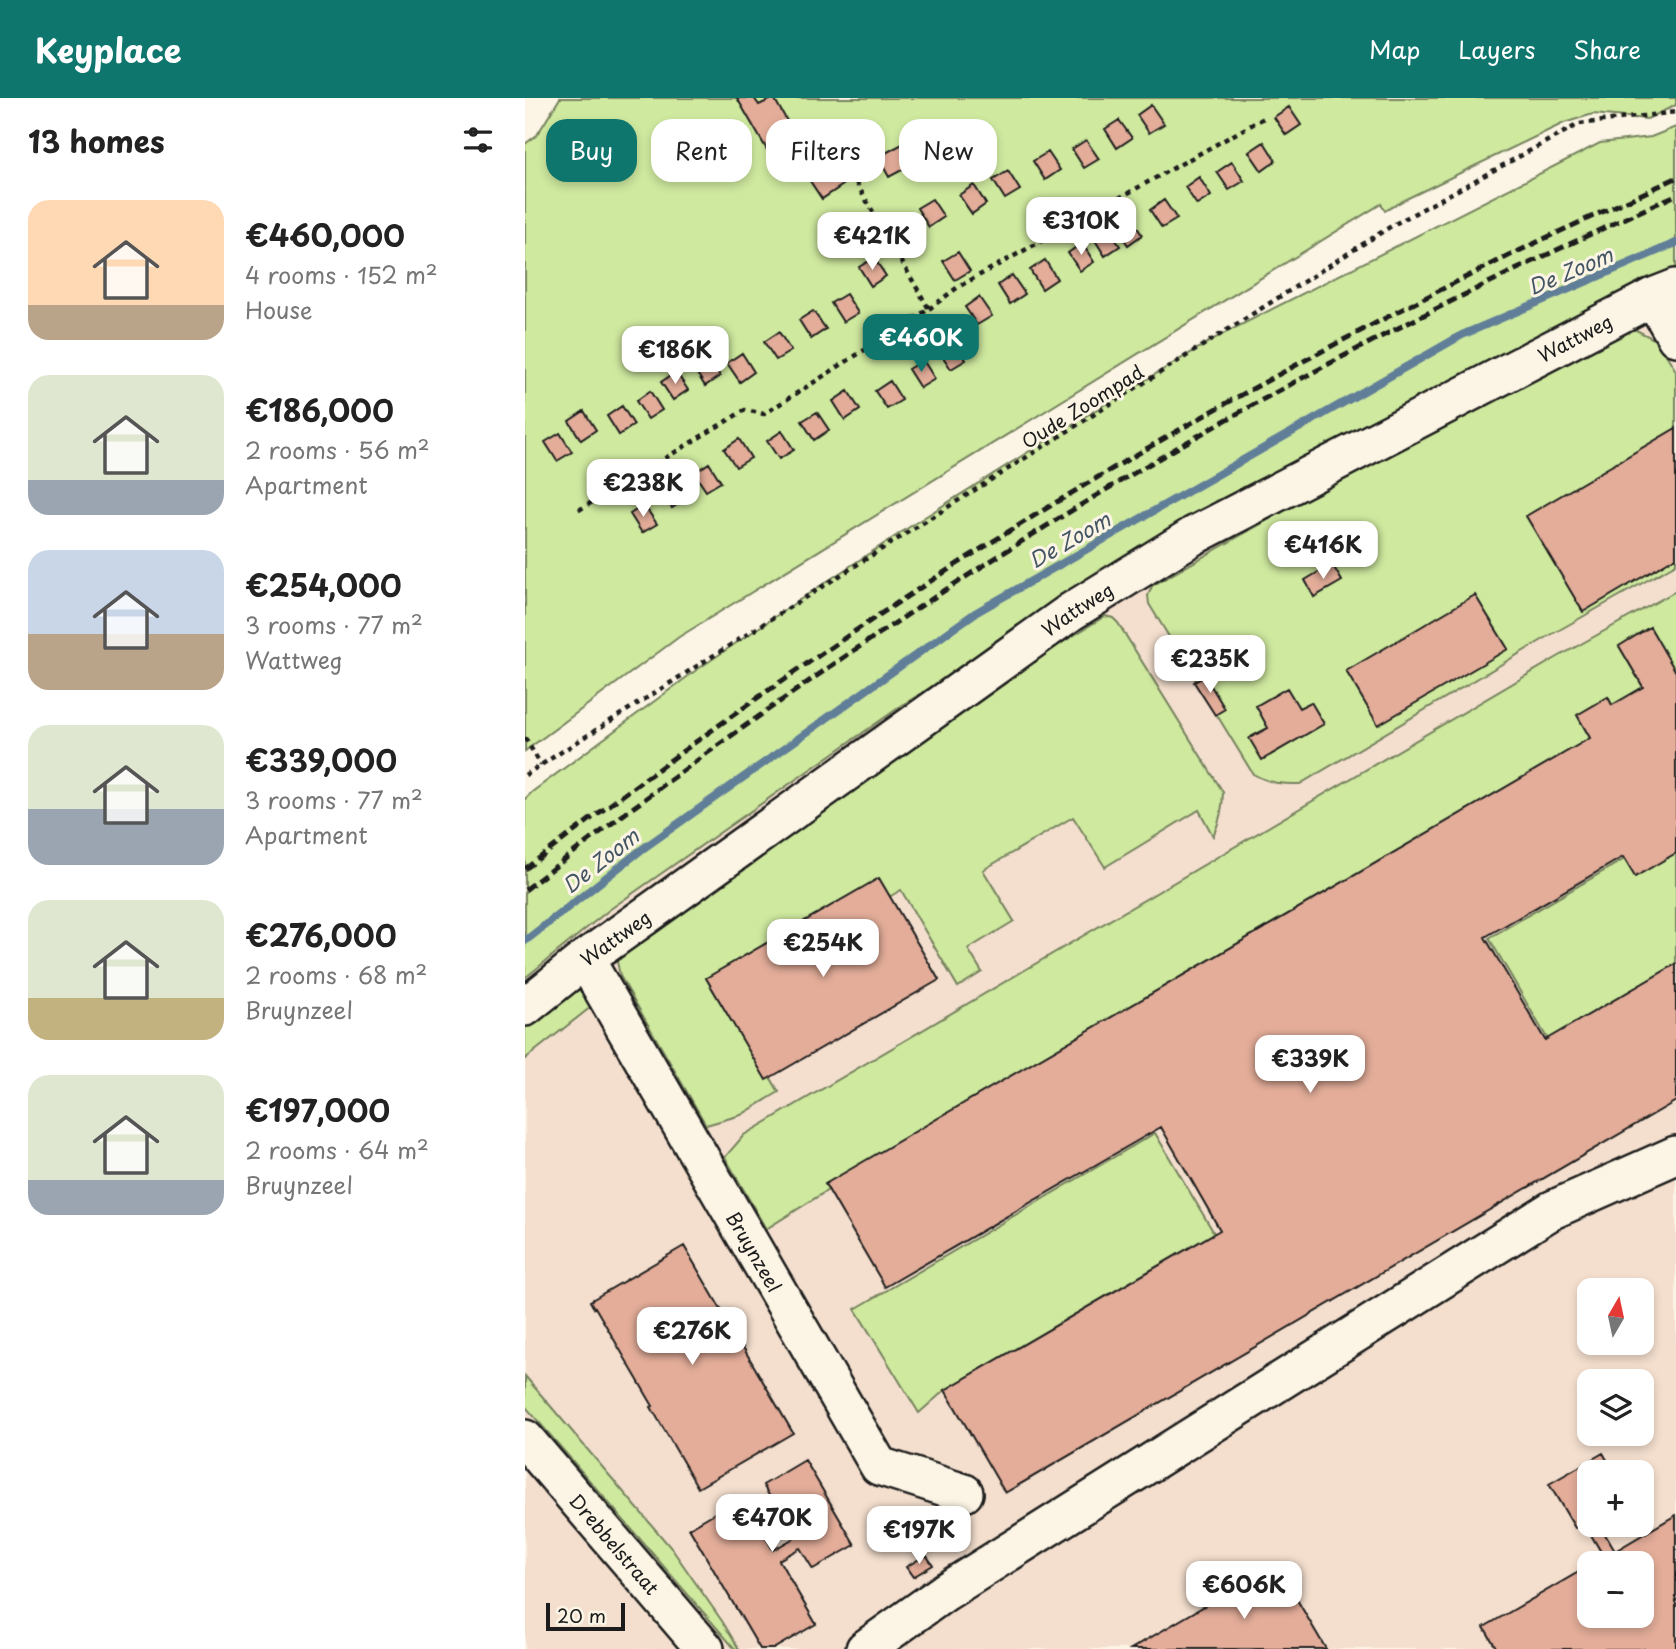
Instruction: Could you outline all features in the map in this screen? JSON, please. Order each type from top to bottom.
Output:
[{"type":"street","points":[[1665,293],[1676,337]]},
{"type":"street","name":"Wattweg","points":[[525,1007],[585,959],[1072,611],[1193,537],[1665,293]]},
{"type":"street","name":"Bruynzeel","points":[[585,959],[879,1466],[964,1493]]},
{"type":"street","points":[[865,1649],[945,1592],[1552,1210],[1676,1155]]},
{"type":"street","name":"Drebbelstraat","points":[[525,1439],[705,1649]]},
{"type":"path","name":"Oude Zoompad","points":[[525,775],[1393,225],[1579,124],[1676,112]]},
{"type":"path","points":[[579,510],[745,410],[764,414],[929,309],[958,287],[1264,118]]},
{"type":"path","points":[[856,182],[929,309]]},
{"type":"path","points":[[525,738],[541,765]]},
{"type":"shaded area","points":[[1676,276],[1676,1649],[525,1649],[525,916],[1425,354]]},
{"type":"green space","points":[[560,98],[1676,98],[1676,105],[1647,119],[1593,114],[1564,123],[1385,211],[1381,204],[679,637],[525,751],[525,144],[537,135],[546,121],[546,182],[637,182],[637,119],[547,119]]},
{"type":"green space","points":[[1676,127],[1676,274],[1143,554],[904,704],[609,910],[525,978],[525,799],[695,671],[920,520],[1219,336],[1600,143],[1651,137]]},
{"type":"green space","points":[[1634,329],[1658,341],[1676,371],[1676,564],[1300,784],[1276,783],[1253,774],[1149,604],[1148,596],[1152,586],[1361,467]]},
{"type":"green space","points":[[1676,591],[1676,691],[827,1187],[828,1190],[766,1229],[725,1157],[744,1135],[1556,658]]},
{"type":"green space","points":[[1105,616],[1118,623],[1223,792],[1221,815],[1213,836],[1199,810],[1105,867],[1073,817],[983,870],[1014,921],[968,949],[982,972],[958,987],[901,890],[722,995],[779,1092],[741,1115],[706,1125],[620,976],[614,947],[922,730]]},
{"type":"green space","points":[[1676,829],[1676,966],[1548,1040],[1489,938]]},
{"type":"green space","points":[[580,975],[596,1003],[525,1059],[525,1021]]},
{"type":"green space","points":[[1155,1133],[1214,1233],[945,1390],[919,1413],[855,1309]]},
{"type":"green space","points":[[525,1376],[672,1549],[739,1649],[735,1649],[525,1406]]},
{"type":"building","points":[[737,98],[754,98],[759,105],[774,98],[786,119],[766,119],[766,148],[752,124],[752,119],[749,119]]},
{"type":"building","points":[[1151,105],[1164,124],[1149,133],[1137,115]]},
{"type":"building","points":[[1289,107],[1301,125],[1286,135],[1274,117]]},
{"type":"building","points":[[1119,120],[1132,138],[1117,148],[1105,129]]},
{"type":"building","points":[[1086,140],[1099,159],[1084,168],[1072,149]]},
{"type":"building","points":[[1264,142],[1276,161],[1262,171],[1249,152]]},
{"type":"building","points":[[899,146],[899,172],[889,177],[885,170],[885,153]]},
{"type":"building","points":[[1048,152],[1060,170],[1045,180],[1033,161]]},
{"type":"building","points":[[1232,162],[1244,181],[1229,190],[1217,172]]},
{"type":"building","points":[[1008,171],[1020,190],[1005,199],[994,182],[997,182],[997,178]]},
{"type":"building","points":[[1199,177],[1211,196],[1197,205],[1185,187]]},
{"type":"building","points":[[811,182],[841,182],[843,185],[822,199]]},
{"type":"building","points":[[974,185],[986,204],[972,214],[959,195]]},
{"type":"building","points":[[932,199],[944,217],[929,227],[917,208]]},
{"type":"building","points":[[1164,200],[1177,219],[1162,228],[1150,210]]},
{"type":"building","points":[[1130,216],[1142,235],[1128,245],[1115,226]]},
{"type":"building","points":[[1107,227],[1120,246],[1105,256],[1093,237]]},
{"type":"building","points":[[1082,243],[1094,262],[1080,271],[1068,253]]},
{"type":"building","points":[[958,252],[970,271],[955,280],[943,261]]},
{"type":"building","points":[[874,258],[886,276],[871,286],[859,267]]},
{"type":"building","points":[[1045,260],[1057,279],[1042,289],[1030,270]]},
{"type":"building","points":[[1012,275],[1025,294],[1010,304],[998,285]]},
{"type":"building","points":[[846,294],[858,313],[843,322],[831,303]]},
{"type":"building","points":[[979,297],[992,316],[977,325],[965,307]]},
{"type":"building","points":[[813,311],[826,329],[811,339],[799,320]]},
{"type":"building","points":[[779,332],[791,351],[776,360],[764,342]]},
{"type":"building","points":[[954,341],[966,360],[951,369],[939,351]]},
{"type":"building","points":[[742,353],[754,372],[740,382],[727,363]]},
{"type":"building","points":[[708,357],[720,376],[705,386],[693,367]]},
{"type":"building","points":[[923,360],[935,379],[920,388],[908,369]]},
{"type":"building","points":[[676,372],[688,390],[673,400],[661,382]]},
{"type":"building","points":[[890,381],[902,400],[887,409],[875,391]]},
{"type":"building","points":[[650,391],[662,410],[648,419],[636,401]]},
{"type":"building","points":[[848,391],[860,410],[845,420],[833,401]]},
{"type":"building","points":[[622,406],[634,425],[619,435],[607,416]]},
{"type":"building","points":[[584,411],[596,430],[581,440],[569,421]]},
{"type":"building","points":[[817,412],[829,430],[814,440],[802,421]]},
{"type":"building","points":[[1676,428],[1676,557],[1583,612],[1526,516]]},
{"type":"building","points":[[782,431],[794,450],[779,459],[767,441]]},
{"type":"building","points":[[560,433],[572,452],[557,461],[545,442]]},
{"type":"building","points":[[739,439],[751,458],[736,467],[724,449]]},
{"type":"building","points":[[709,463],[721,482],[706,491],[694,473]]},
{"type":"building","points":[[675,479],[687,498],[672,508],[660,489]]},
{"type":"building","points":[[644,505],[657,524],[642,533],[630,514]]},
{"type":"building","points":[[1332,564],[1342,581],[1314,597],[1305,580]]},
{"type":"building","points":[[1475,595],[1508,649],[1378,725],[1346,671]]},
{"type":"building","points":[[1650,627],[1676,672],[1676,853],[1635,877],[1623,857],[1485,937],[1545,1040],[1676,964],[1676,1101],[1005,1493],[945,1390],[1220,1230],[1161,1127],[885,1287],[825,1184],[1590,738],[1577,715],[1608,697],[1612,705],[1643,687],[1619,646]]},
{"type":"building","points":[[1205,676],[1225,709],[1215,715],[1194,682]]},
{"type":"building","points":[[1287,688],[1299,708],[1311,702],[1324,724],[1262,760],[1249,738],[1268,728],[1256,706]]},
{"type":"building","points":[[879,878],[939,980],[766,1080],[706,978]]},
{"type":"building","points":[[684,1246],[793,1433],[698,1488],[590,1301]]},
{"type":"building","points":[[1603,1453],[1607,1460],[1591,1460]]},
{"type":"building","points":[[805,1460],[855,1545],[813,1569],[800,1548],[779,1560],[816,1624],[773,1649],[760,1649],[689,1528],[742,1497],[773,1550],[794,1538],[763,1485]]},
{"type":"building","points":[[1577,1468],[1577,1527],[1575,1528],[1549,1484]]},
{"type":"building","points":[[1676,1515],[1676,1649],[1497,1649],[1484,1627],[1577,1573],[1577,1628],[1654,1628],[1654,1551],[1615,1551],[1639,1537],[1654,1537],[1654,1528]]},
{"type":"building","points":[[1592,1537],[1607,1537],[1615,1551],[1600,1551]]},
{"type":"building","points":[[926,1555],[933,1565],[913,1577],[906,1567]]},
{"type":"building","points":[[1276,1564],[1326,1649],[1131,1649]]},
{"type":"waterway","name":"De Zoom","points":[[525,941],[641,850],[975,613],[1462,335],[1676,243]]},
{"type":"railway","points":[[525,869],[656,771],[858,629],[1065,497],[1179,430],[1352,335],[1529,246],[1676,178]]},
{"type":"railway","points":[[525,890],[677,775],[831,666],[989,562],[1151,463],[1280,390],[1476,289],[1676,195]]}]
